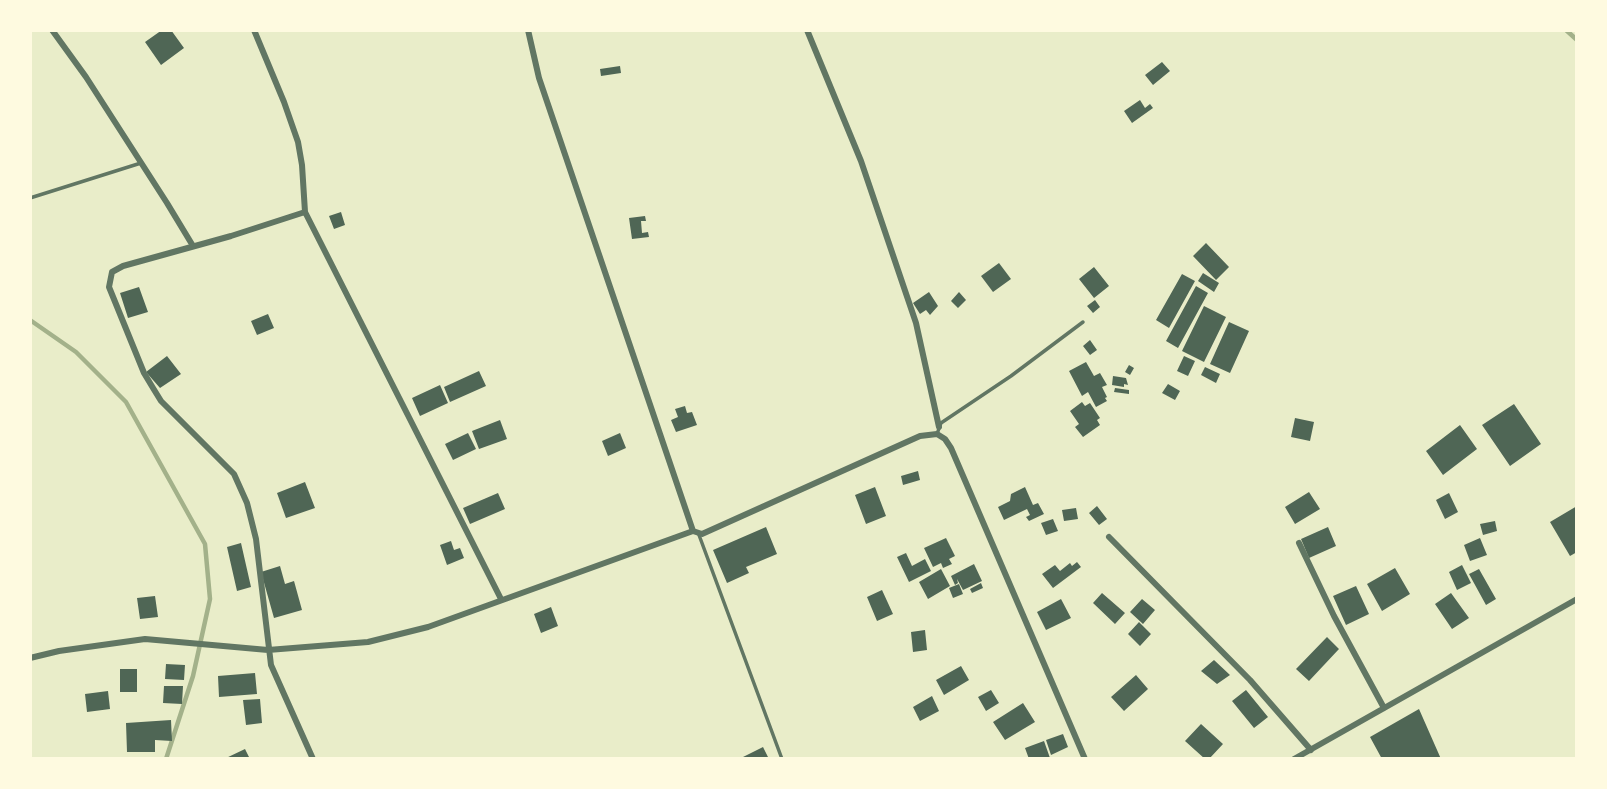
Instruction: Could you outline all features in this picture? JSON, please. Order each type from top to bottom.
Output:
[{"type":"street","points":[[52,30],[86,77],[192,246]]},
{"type":"street","points":[[254,30],[298,142],[305,212],[501,599]]},
{"type":"street","points":[[528,30],[539,78],[696,533]]},
{"type":"street","points":[[807,30],[862,161],[912,311],[938,430],[951,448],[1085,759]]},
{"type":"street","points":[[305,212],[123,266],[112,272],[109,287],[144,373],[161,401],[234,474],[247,503],[256,539],[268,650],[275,675],[313,759]]},
{"type":"street","points":[[30,658],[133,640],[156,639],[268,650],[368,642],[428,627],[501,599],[696,533],[938,430]]},
{"type":"street","points":[[1109,537],[1250,680],[1311,750]]},
{"type":"street","points":[[1299,543],[1334,616],[1384,708]]},
{"type":"street","points":[[1294,759],[1577,599]]},
{"type":"lane","points":[[30,198],[141,163]]},
{"type":"lane","points":[[938,430],[1083,322]]},
{"type":"lane","points":[[696,533],[782,759]]},
{"type":"building","points":[[162,30],[171,30],[184,48],[161,65],[145,42]]},
{"type":"building","points":[[1162,62],[1170,71],[1153,85],[1145,75]]},
{"type":"building","points":[[620,66],[621,73],[601,76],[600,69]]},
{"type":"building","points":[[1140,100],[1145,108],[1150,104],[1153,108],[1132,123],[1124,111]]},
{"type":"building","points":[[341,212],[345,225],[334,229],[329,216]]},
{"type":"building","points":[[645,216],[646,221],[641,221],[642,233],[648,232],[649,237],[632,239],[629,218]]},
{"type":"building","points":[[1206,243],[1229,267],[1216,280],[1193,256]]},
{"type":"building","points":[[999,263],[1011,279],[993,292],[981,276]]},
{"type":"building","points":[[1094,267],[1109,286],[1094,298],[1079,279]]},
{"type":"building","points":[[1203,273],[1219,283],[1214,292],[1198,281]]},
{"type":"building","points":[[1182,274],[1195,281],[1169,328],[1156,320]]},
{"type":"building","points":[[1196,286],[1208,293],[1178,348],[1166,341]]},
{"type":"building","points":[[139,287],[148,312],[128,318],[120,293]]},
{"type":"building","points":[[929,292],[938,306],[930,315],[926,310],[920,314],[913,303]]},
{"type":"building","points":[[959,292],[966,300],[958,308],[951,301]]},
{"type":"building","points":[[1095,300],[1100,307],[1093,313],[1087,306]]},
{"type":"building","points":[[1204,306],[1226,317],[1204,362],[1182,351]]},
{"type":"building","points":[[268,314],[274,328],[257,335],[251,321]]},
{"type":"building","points":[[1229,322],[1249,331],[1230,373],[1210,364]]},
{"type":"building","points":[[1090,340],[1097,350],[1090,355],[1083,346]]},
{"type":"building","points":[[167,356],[181,374],[160,388],[146,372]]},
{"type":"building","points":[[1184,356],[1195,361],[1188,376],[1177,371]]},
{"type":"building","points":[[1086,362],[1094,376],[1100,373],[1107,385],[1102,387],[1107,401],[1096,407],[1088,392],[1082,396],[1069,371]]},
{"type":"building","points":[[1129,365],[1134,368],[1130,375],[1125,372]]},
{"type":"building","points":[[1205,367],[1220,374],[1216,383],[1201,375]]},
{"type":"building","points":[[479,371],[486,386],[450,402],[444,387]]},
{"type":"building","points":[[1113,376],[1126,378],[1128,385],[1112,385]]},
{"type":"building","points":[[1168,384],[1180,391],[1175,400],[1162,393]]},
{"type":"building","points":[[440,385],[448,403],[420,416],[412,398]]},
{"type":"building","points":[[1115,388],[1129,390],[1129,394],[1114,392]]},
{"type":"building","points":[[1082,402],[1085,406],[1090,403],[1100,418],[1097,420],[1100,425],[1083,437],[1075,427],[1079,424],[1070,411]]},
{"type":"building","points":[[1514,404],[1541,444],[1510,466],[1482,425]]},
{"type":"building","points":[[685,406],[687,413],[692,412],[697,425],[676,432],[671,420],[678,417],[675,409]]},
{"type":"building","points":[[1295,418],[1314,422],[1310,441],[1291,437]]},
{"type":"building","points":[[500,420],[507,439],[479,449],[472,431]]},
{"type":"building","points":[[1460,425],[1477,449],[1443,475],[1426,451]]},
{"type":"building","points":[[468,433],[476,449],[453,460],[445,444]]},
{"type":"building","points":[[620,433],[626,448],[608,456],[602,441]]},
{"type":"building","points":[[918,471],[920,480],[903,485],[901,476]]},
{"type":"building","points":[[305,482],[315,508],[286,518],[277,493]]},
{"type":"building","points":[[875,487],[886,516],[866,524],[855,495]]},
{"type":"building","points":[[1025,487],[1033,505],[1038,503],[1044,514],[1029,521],[1026,517],[1030,515],[1027,509],[1004,520],[998,507],[1010,501],[1011,494]]},
{"type":"building","points":[[1309,492],[1320,509],[1295,524],[1285,507]]},
{"type":"building","points":[[498,493],[505,509],[470,524],[463,508]]},
{"type":"building","points":[[1449,493],[1458,512],[1445,519],[1436,500]]},
{"type":"building","points":[[1097,506],[1107,519],[1099,525],[1089,513]]},
{"type":"building","points":[[1577,506],[1577,552],[1570,556],[1550,522]]},
{"type":"building","points":[[1076,508],[1078,519],[1064,521],[1062,510]]},
{"type":"building","points":[[1053,519],[1058,531],[1046,535],[1041,523]]},
{"type":"building","points":[[1495,521],[1497,531],[1483,535],[1480,524]]},
{"type":"building","points":[[766,527],[777,554],[746,567],[749,573],[727,583],[713,550]]},
{"type":"building","points":[[1328,527],[1336,546],[1309,558],[1301,539]]},
{"type":"building","points":[[946,538],[955,556],[949,559],[952,564],[943,568],[941,563],[933,567],[924,548]]},
{"type":"building","points":[[1480,538],[1487,555],[1470,561],[1464,545]]},
{"type":"building","points":[[451,541],[454,550],[460,548],[464,558],[447,565],[440,545]]},
{"type":"building","points":[[241,543],[251,587],[237,591],[227,547]]},
{"type":"building","points":[[906,553],[912,566],[925,559],[931,571],[909,582],[897,557]]},
{"type":"building","points":[[1077,562],[1081,567],[1053,588],[1042,574],[1055,565],[1060,571],[1070,563],[1072,566]]},
{"type":"building","points":[[974,564],[982,581],[963,590],[957,579],[958,583],[955,585],[951,576]]},
{"type":"building","points":[[1462,565],[1471,583],[1457,590],[1449,572]]},
{"type":"building","points":[[280,566],[285,584],[294,581],[302,610],[274,618],[261,572]]},
{"type":"building","points":[[1395,568],[1410,594],[1382,611],[1367,584]]},
{"type":"building","points":[[941,569],[950,586],[928,599],[919,582]]},
{"type":"building","points":[[1479,569],[1496,599],[1486,605],[1469,574]]},
{"type":"building","points":[[981,583],[983,588],[972,593],[970,589]]},
{"type":"building","points":[[959,584],[963,594],[953,598],[949,588]]},
{"type":"building","points":[[1356,586],[1369,614],[1346,625],[1333,596]]},
{"type":"building","points":[[882,590],[893,614],[877,621],[867,597]]},
{"type":"building","points":[[1102,593],[1125,613],[1115,624],[1093,603]]},
{"type":"building","points":[[1451,593],[1469,618],[1452,629],[1435,604]]},
{"type":"building","points":[[155,596],[158,617],[140,619],[137,598]]},
{"type":"building","points":[[1061,599],[1071,618],[1046,630],[1037,612]]},
{"type":"building","points":[[1142,599],[1155,610],[1143,624],[1130,612]]},
{"type":"building","points":[[551,607],[558,626],[541,633],[534,614]]},
{"type":"building","points":[[1139,622],[1151,634],[1140,646],[1128,634]]},
{"type":"building","points":[[925,630],[927,650],[913,652],[911,632]]},
{"type":"building","points":[[1327,637],[1339,649],[1309,681],[1296,669]]},
{"type":"building","points":[[1214,660],[1230,675],[1217,684],[1201,671]]},
{"type":"building","points":[[166,664],[185,665],[184,680],[165,679]]},
{"type":"building","points":[[961,666],[969,680],[944,695],[936,680]]},
{"type":"building","points":[[120,669],[137,669],[137,692],[120,692]]},
{"type":"building","points":[[255,673],[257,694],[219,697],[218,676]]},
{"type":"building","points":[[1136,675],[1148,689],[1124,711],[1111,697]]},
{"type":"building","points":[[164,686],[183,686],[182,704],[163,703]]},
{"type":"building","points":[[991,690],[999,703],[986,711],[978,697]]},
{"type":"building","points":[[1246,690],[1268,717],[1254,728],[1232,701]]},
{"type":"building","points":[[108,691],[110,709],[87,712],[85,694]]},
{"type":"building","points":[[932,696],[939,711],[920,721],[913,707]]},
{"type":"building","points":[[260,699],[262,723],[246,725],[243,700]]},
{"type":"building","points":[[1023,703],[1035,722],[1005,740],[993,722]]},
{"type":"building","points":[[1419,709],[1441,759],[1382,759],[1370,737]]},
{"type":"building","points":[[171,720],[172,741],[155,740],[155,752],[127,752],[126,723]]},
{"type":"building","points":[[1201,724],[1223,744],[1209,759],[1205,759],[1185,741]]},
{"type":"building","points":[[1063,734],[1068,747],[1051,755],[1046,740]]},
{"type":"building","points":[[1044,741],[1050,758],[1029,759],[1025,748]]},
{"type":"building","points":[[763,747],[769,759],[739,759]]},
{"type":"building","points":[[245,749],[250,759],[224,759]]},
{"type":"waterway","points":[[1566,30],[1577,40]]},
{"type":"waterway","points":[[30,320],[76,352],[126,402],[205,544],[210,599],[193,676],[166,759]]}]
